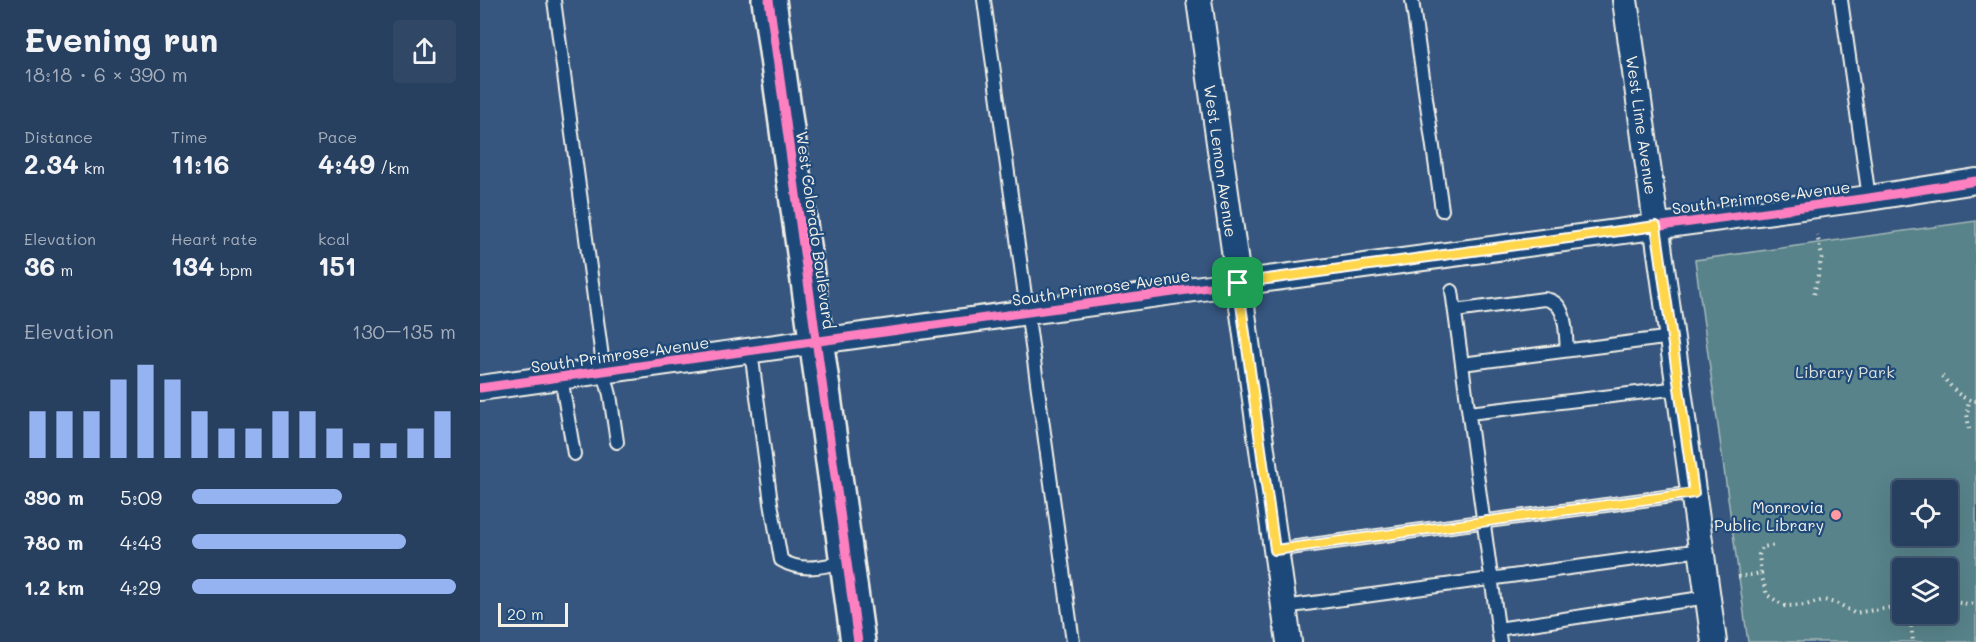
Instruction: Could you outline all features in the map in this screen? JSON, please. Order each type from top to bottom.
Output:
[{"type":"street","name":"West Colorado Boulevard","points":[[769,0],[858,642]]},
{"type":"street","name":"West Lemon Avenue","points":[[1199,0],[1288,642]]},
{"type":"street","name":"West Lime Avenue","points":[[1625,0],[1714,642]]},
{"type":"street","name":"South Primrose Avenue","points":[[480,388],[1869,198],[1976,181]]},
{"type":"lane","points":[[554,0],[604,372],[617,442]]},
{"type":"lane","points":[[984,0],[1073,642]]},
{"type":"lane","points":[[1412,0],[1442,210]]},
{"type":"lane","points":[[1841,0],[1869,198]]},
{"type":"lane","points":[[1452,291],[1499,636],[1708,597]]},
{"type":"lane","points":[[1455,310],[1551,300],[1558,304],[1563,312],[1568,350]]},
{"type":"lane","points":[[1462,364],[1672,337]]},
{"type":"lane","points":[[750,351],[781,560],[791,566],[809,568],[846,561]]},
{"type":"lane","points":[[561,377],[574,454]]},
{"type":"lane","points":[[1469,414],[1679,388]]},
{"type":"lane","points":[[1275,550],[1694,493]]},
{"type":"lane","points":[[1284,607],[1701,550]]},
{"type":"path","points":[[1814,294],[1822,256],[1817,235]]},
{"type":"path","points":[[1942,376],[1956,392],[1969,400],[1976,401]]},
{"type":"path","points":[[1969,400],[1967,413],[1969,429]]},
{"type":"path","points":[[1777,545],[1762,547],[1761,573],[1767,595],[1785,606],[1806,605],[1824,600],[1839,604],[1854,614],[1892,608]]},
{"type":"path","points":[[1738,577],[1761,573]]},
{"type":"path","points":[[1958,603],[1976,603]]},
{"type":"path","points":[[1911,624],[1913,642]]},
{"type":"green space","name":"Library Park","points":[[1976,221],[1976,642],[1748,642],[1695,260]]},
{"type":"cycle path","points":[[769,0],[858,642]]},
{"type":"cycle path","points":[[480,388],[1869,198],[1976,181]]},
{"type":"place","name":"Monrovia Public Library","points":[[1836,515]]},
{"type":"route","points":[[1656,226],[1694,493],[1275,550],[1238,283],[1656,226]]}]
